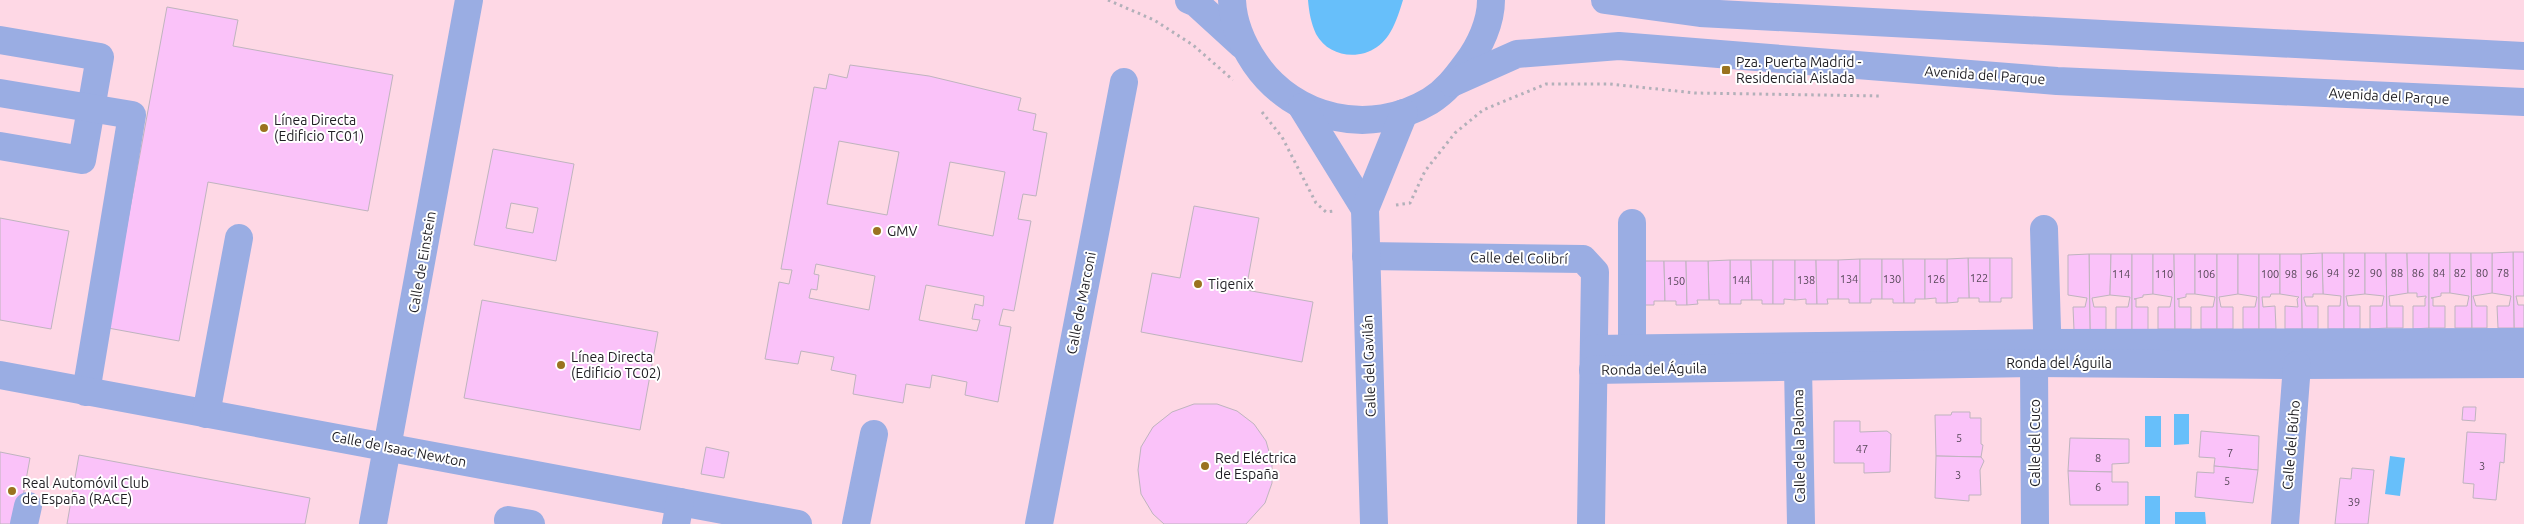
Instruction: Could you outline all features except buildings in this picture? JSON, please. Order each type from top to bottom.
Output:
[{"type":"street","name":"Calle de Einstein","points":[[372,524],[469,0]]},
{"type":"street","points":[[1189,0],[1196,3],[1242,45],[1267,81],[1302,106],[1343,119],[1374,120],[1404,113],[1430,101],[1452,83],[1478,49],[1491,8],[1491,0]]},
{"type":"street","points":[[1232,0],[1232,12],[1242,45]]},
{"type":"street","points":[[1605,0],[1700,13],[2524,56]]},
{"type":"street","points":[[0,40],[100,57],[82,160],[0,146]]},
{"type":"street","name":"Avenida del Parque","points":[[1452,83],[1517,54],[1619,46],[2057,81],[2524,102]]},
{"type":"street","name":"Calle de Marconi","points":[[1039,524],[1124,82]]},
{"type":"street","points":[[0,93],[132,115],[86,392]]},
{"type":"street","points":[[1302,106],[1365,209]]},
{"type":"street","name":"Calle del Gavilán","points":[[1374,524],[1365,209],[1404,113]]},
{"type":"street","points":[[1632,223],[1632,348]]},
{"type":"street","name":"Calle del Cuco","points":[[2034,524],[2043,356],[2044,229]]},
{"type":"street","points":[[206,414],[239,238]]},
{"type":"street","name":"Calle del Colibrí","points":[[1366,256],[1583,259],[1594,272],[1591,524]]},
{"type":"street","points":[[1594,359],[1632,348],[2043,356],[2524,342]]},
{"type":"street","name":"Ronda del Águila","points":[[1594,359],[1798,367],[2043,356],[2297,365],[2524,364]]},
{"type":"street","name":"Calle del Búho","points":[[2285,524],[2297,365]]},
{"type":"street","name":"Calle de la Paloma","points":[[1798,367],[1801,524]]},
{"type":"street","name":"Calle de Isaac Newton","points":[[0,375],[387,448],[678,513],[798,524]]},
{"type":"street","points":[[856,524],[874,434]]},
{"type":"path","points":[[1108,0],[1154,20],[1193,45],[1240,87]]},
{"type":"path","points":[[1259,108],[1282,137],[1316,203],[1326,212],[1410,203],[1425,171],[1455,133],[1483,110],[1546,84],[1610,84],[1695,92],[1887,96]]},
{"type":"shaded area","points":[[0,0],[2524,0],[2524,524],[0,524]]},
{"type":"water","points":[[1308,0],[1403,0],[1394,26],[1387,38],[1369,51],[1352,55],[1335,51],[1321,41],[1313,26]]},
{"type":"water","points":[[2174,414],[2189,414],[2189,444],[2174,445]]},
{"type":"water","points":[[2145,416],[2161,416],[2161,447],[2145,447]]},
{"type":"water","points":[[2390,456],[2405,458],[2400,496],[2385,494]]},
{"type":"water","points":[[2145,496],[2160,496],[2160,524],[2145,524]]},
{"type":"water","points":[[2175,512],[2205,512],[2206,524],[2175,524]]},
{"type":"place","name":"Pza. Puerta Madrid - Residencial Aislada","points":[[1726,70]]},
{"type":"place","name":"Línea Directa (Edificio TC01)","points":[[264,128]]},
{"type":"place","name":"GMV","points":[[877,231]]},
{"type":"place","name":"Tigenix","points":[[1198,284]]},
{"type":"place","name":"Línea Directa (Edificio TC02)","points":[[561,365]]},
{"type":"place","name":"Red Eléctrica de España","points":[[1205,466]]},
{"type":"place","name":"Real Automóvil Club de España (RACE)","points":[[12,491]]}]
